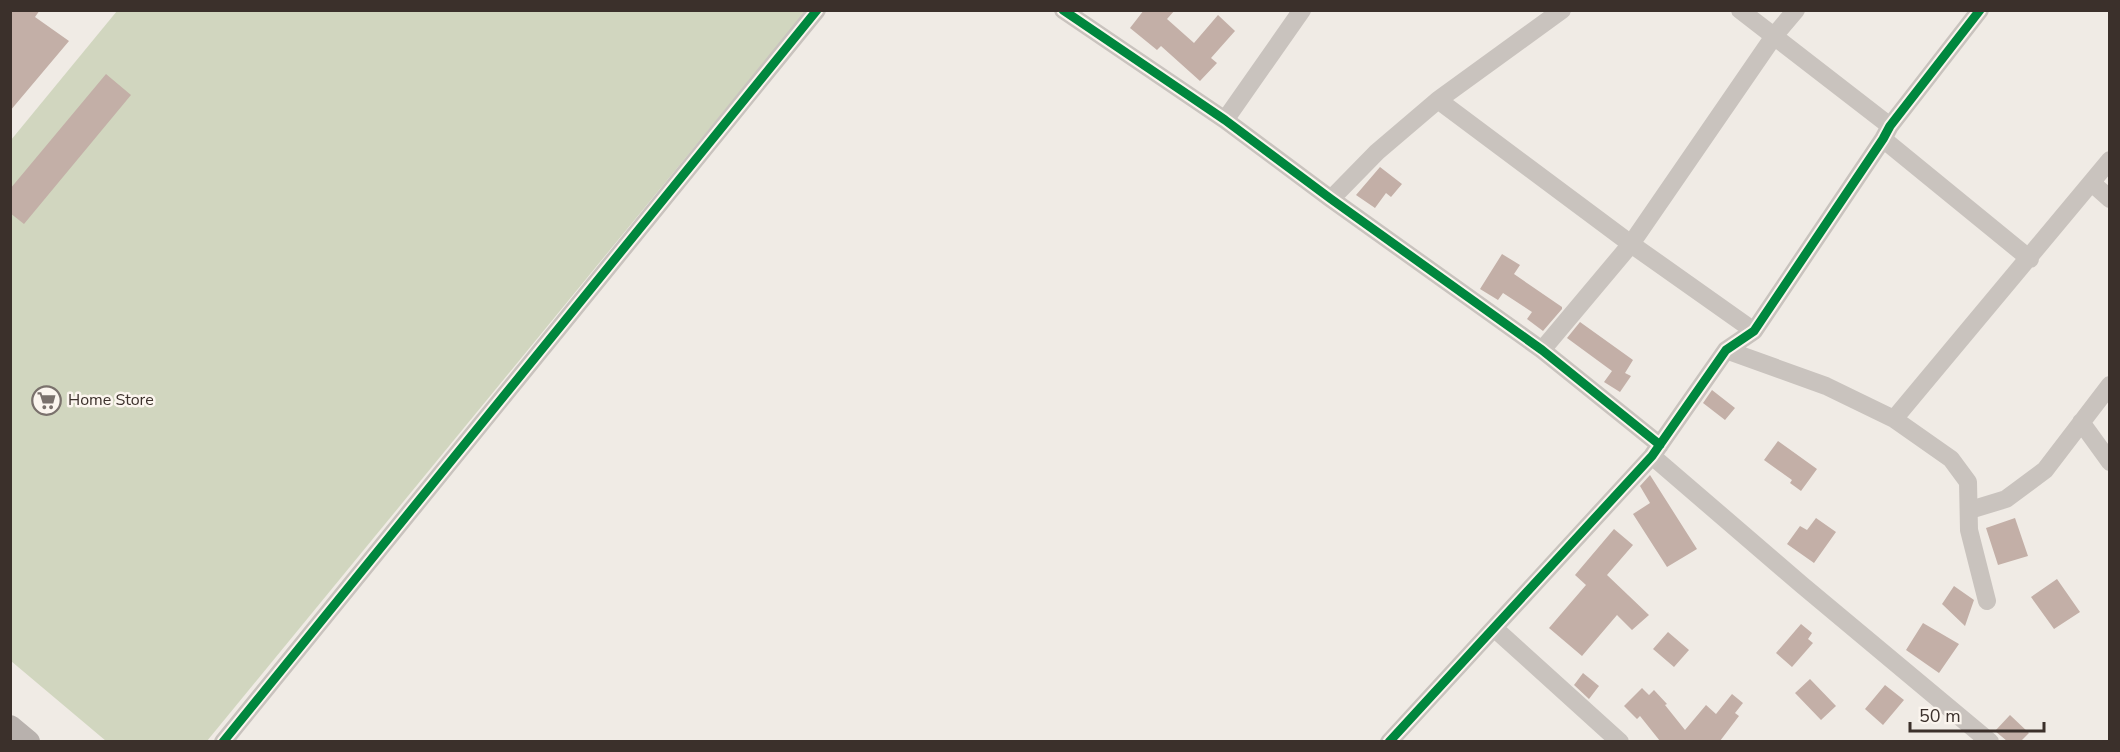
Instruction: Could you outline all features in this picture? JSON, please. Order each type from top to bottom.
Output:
[{"type":"main road","points":[[10,727],[28,741]]},
{"type":"street","points":[[223,741],[817,10]]},
{"type":"street","points":[[1063,10],[1084,17],[1331,199],[1542,350],[1810,593],[1990,741]]},
{"type":"street","points":[[1225,120],[1302,10]]},
{"type":"street","points":[[1331,199],[1377,152],[1438,100],[1563,10]]},
{"type":"street","points":[[1740,10],[1774,36],[1887,133],[2030,259]]},
{"type":"street","points":[[1542,350],[1631,244],[1774,36],[1796,10]]},
{"type":"street","points":[[1389,741],[1656,451],[1726,350],[1754,331],[1887,133],[1980,10]]},
{"type":"street","points":[[1438,100],[1631,244],[1754,331]]},
{"type":"street","points":[[1894,419],[2030,259],[2109,160]]},
{"type":"street","points":[[2092,183],[2109,199]]},
{"type":"street","points":[[1726,350],[1826,386],[1894,419],[1951,459],[1968,482],[1969,530],[1987,601]]},
{"type":"street","points":[[1970,510],[2006,499],[2045,470],[2109,385]]},
{"type":"street","points":[[2080,422],[2109,462]]},
{"type":"street","points":[[1494,628],[1620,741]]},
{"type":"green space","points":[[117,11],[806,11],[207,741],[106,741],[11,661],[11,140]]},
{"type":"building","points":[[10,10],[40,10],[35,17],[69,41],[10,111]]},
{"type":"building","points":[[1144,10],[1175,10],[1167,19],[1194,43],[1218,15],[1235,31],[1211,58],[1217,63],[1200,81],[1161,46],[1157,50],[1130,28]]},
{"type":"building","points":[[106,74],[131,95],[24,224],[10,213],[10,189]]},
{"type":"building","points":[[1380,167],[1402,184],[1391,197],[1386,193],[1375,208],[1356,195]]},
{"type":"building","points":[[1502,254],[1520,265],[1514,274],[1562,307],[1543,331],[1527,319],[1532,312],[1503,293],[1498,300],[1480,289]]},
{"type":"building","points":[[1580,322],[1633,360],[1625,373],[1631,376],[1620,392],[1604,382],[1612,371],[1567,338]]},
{"type":"building","points":[[1712,390],[1735,408],[1725,420],[1703,403]]},
{"type":"building","points":[[1778,441],[1817,469],[1801,491],[1790,483],[1792,480],[1764,460]]},
{"type":"building","points":[[1650,475],[1697,549],[1667,567],[1633,514],[1650,503],[1640,486]]},
{"type":"building","points":[[1816,518],[1836,532],[1814,563],[1787,544],[1800,526],[1807,530]]},
{"type":"building","points":[[2015,518],[2028,556],[1998,565],[1986,528]]},
{"type":"building","points":[[1614,529],[1633,545],[1607,575],[1649,615],[1632,630],[1617,615],[1582,656],[1549,628],[1586,585],[1575,575]]},
{"type":"building","points":[[2057,579],[2080,612],[2054,629],[2031,597]]},
{"type":"building","points":[[1954,586],[1974,600],[1965,626],[1942,604]]},
{"type":"building","points":[[1923,623],[1959,644],[1939,673],[1906,650]]},
{"type":"building","points":[[1801,624],[1812,633],[1808,639],[1813,643],[1792,667],[1776,653]]},
{"type":"building","points":[[1668,632],[1689,650],[1674,667],[1653,649]]},
{"type":"building","points":[[1583,673],[1599,686],[1589,699],[1574,685]]},
{"type":"building","points":[[1810,679],[1836,706],[1821,720],[1795,693]]},
{"type":"building","points":[[1885,685],[1904,700],[1883,725],[1865,709]]},
{"type":"building","points":[[1642,688],[1649,695],[1654,690],[1685,730],[1706,705],[1716,714],[1732,694],[1743,703],[1735,713],[1739,716],[1720,741],[1660,741],[1640,716],[1637,719],[1624,706]]},
{"type":"building","points":[[2010,715],[2029,733],[2021,741],[2007,741],[1995,731]]},
{"type":"cycle path","points":[[223,742],[817,10]]},
{"type":"cycle path","points":[[1063,10],[1225,120],[1542,350],[1660,445]]},
{"type":"cycle path","points":[[1389,742],[1652,456],[1726,350],[1754,331],[1890,126],[1980,10]]},
{"type":"place","name":"Home Store","points":[[47,400]]}]
